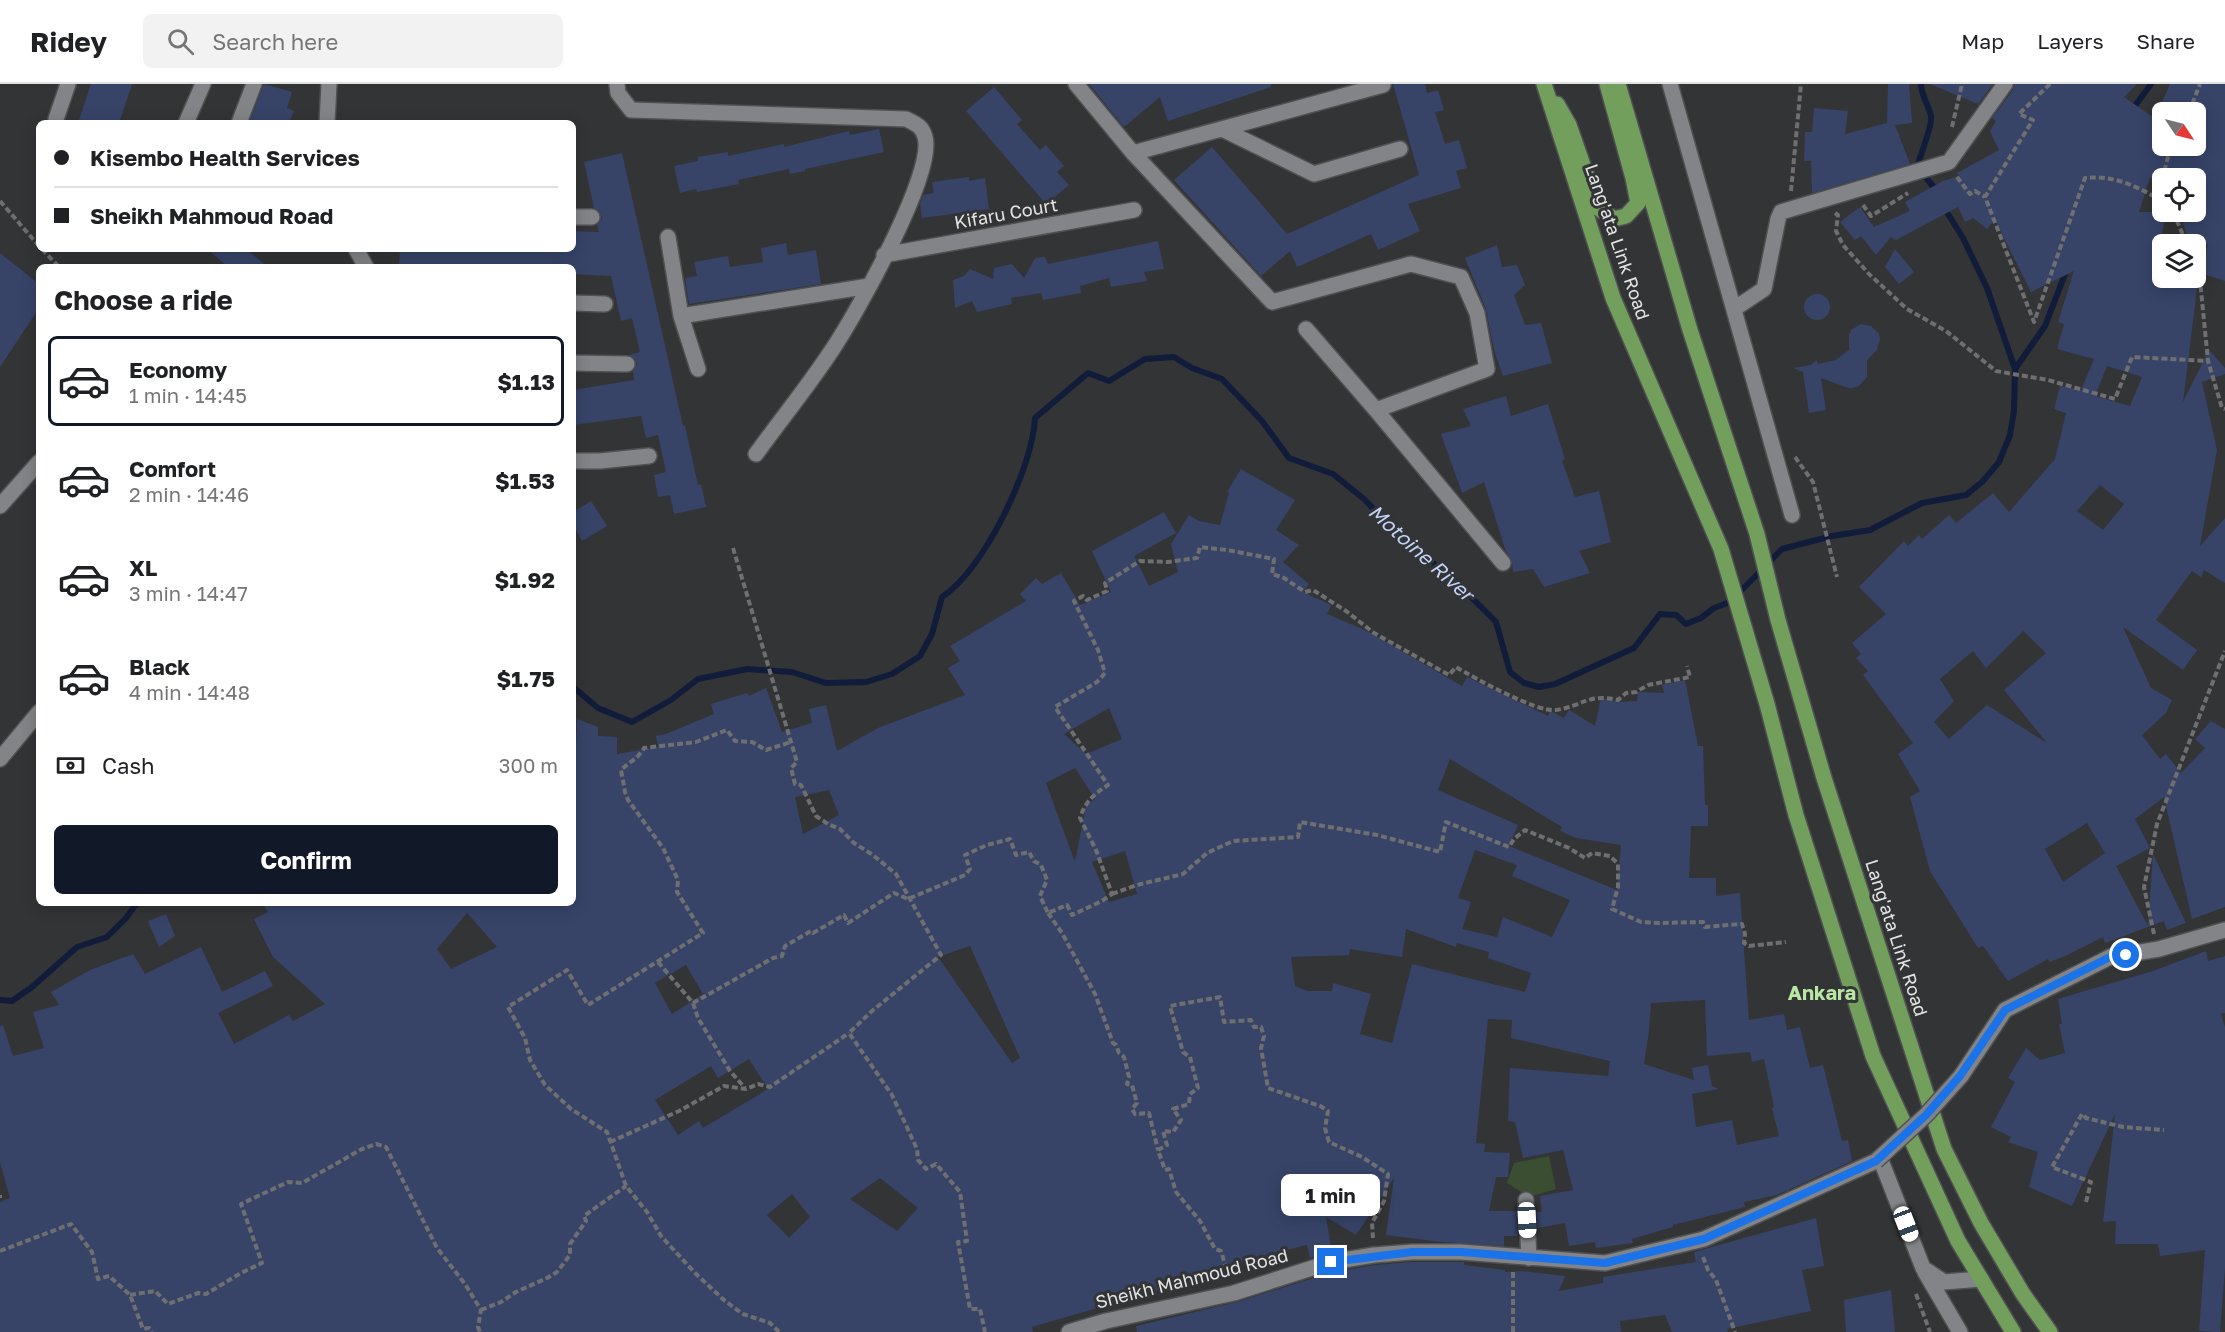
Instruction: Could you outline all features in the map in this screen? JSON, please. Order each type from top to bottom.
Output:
[{"type":"main road","points":[[1545,84],[1569,125],[1598,208],[1614,219],[1626,216],[1638,203],[1607,84]]},
{"type":"main road","name":"Lang'ata Link Road","points":[[1545,84],[1613,297],[1721,549],[1767,704],[1796,815],[1874,1056],[1958,1241],[1981,1279]]},
{"type":"main road","name":"Lang'ata Link Road","points":[[1618,84],[1689,330],[1757,534],[1778,620],[1824,778],[1944,1149],[1981,1223],[2023,1294],[2050,1332]]},
{"type":"main road","points":[[1981,1279],[2013,1332]]},
{"type":"street","points":[[56,119],[68,84]]},
{"type":"street","points":[[187,120],[203,84]]},
{"type":"street","points":[[240,120],[254,84]]},
{"type":"street","points":[[327,120],[329,84]]},
{"type":"street","points":[[616,84],[618,93],[631,110],[906,119],[920,126],[926,139],[926,156],[921,175],[869,286],[834,347],[756,454]]},
{"type":"street","points":[[1076,84],[1133,153],[1272,302],[1411,264],[1461,277],[1477,313],[1487,369],[1376,410]]},
{"type":"street","points":[[1670,84],[1792,515]]},
{"type":"street","points":[[1734,309],[1764,289],[1781,212],[1949,162],[2005,84]]},
{"type":"street","points":[[1133,153],[1383,86]]},
{"type":"street","points":[[1222,129],[1314,174],[1400,148]]},
{"type":"street","name":"Kifaru Court","points":[[884,255],[1134,210]]},
{"type":"street","points":[[576,217],[592,217]]},
{"type":"street","points":[[668,237],[681,316],[698,369]]},
{"type":"street","points":[[681,316],[869,286]]},
{"type":"street","points":[[576,303],[605,303]]},
{"type":"street","points":[[1306,329],[1503,563]]},
{"type":"street","points":[[576,363],[627,364]]},
{"type":"street","points":[[576,461],[649,456]]},
{"type":"street","points":[[0,506],[36,465]]},
{"type":"street","points":[[0,759],[36,716]]},
{"type":"street","name":"Sheikh Mahmoud Road","points":[[1069,1332],[1106,1321],[1234,1293],[1331,1262],[1374,1255],[1461,1252],[1605,1263],[1704,1239],[1878,1160],[1926,1115],[1960,1076],[2005,1010],[2110,957],[2159,950],[2225,930]]},
{"type":"street","points":[[1878,1160],[1923,1268],[1960,1332]]},
{"type":"street","points":[[1526,1200],[1529,1258]]},
{"type":"street","points":[[1923,1268],[1944,1282],[1981,1279]]},
{"type":"path","points":[[1801,84],[1791,191],[1801,196]]},
{"type":"path","points":[[2050,84],[2019,114],[2033,120],[1985,197],[2034,322],[2085,178],[2100,176],[2112,178],[2152,195]]},
{"type":"path","points":[[2192,102],[2200,84]]},
{"type":"path","points":[[0,201],[36,243]]},
{"type":"path","points":[[1829,210],[1838,215],[1836,231],[1843,245],[1870,275],[1907,309],[1946,331],[1996,371],[2048,380],[2115,399],[2132,357],[2208,361]]},
{"type":"path","points":[[45,252],[56,264]]},
{"type":"path","points":[[2201,288],[2208,361],[2222,408],[2225,409]]},
{"type":"path","points":[[1794,456],[1813,482],[1820,502],[1837,577]]},
{"type":"path","points":[[1112,894],[1096,850],[1080,818],[1090,798],[1108,785],[1055,707],[1097,682],[1105,672],[1098,650],[1074,601],[1083,596],[1087,600],[1107,591],[1106,583],[1140,561],[1168,562],[1197,558],[1200,547],[1243,552],[1274,559],[1272,574],[1284,578],[1305,592],[1313,590],[1346,611],[1374,633],[1425,663],[1449,675],[1456,667],[1516,700],[1528,702],[1545,711],[1564,708],[1594,697],[1605,696],[1618,700],[1626,693],[1636,692],[1648,685],[1690,677],[1687,666]]},
{"type":"path","points":[[610,1142],[679,1111],[724,1086],[746,1089],[758,1084],[770,1087],[849,1033],[872,1011],[941,955],[896,874],[854,843],[840,829],[816,816],[801,785],[795,784],[791,768],[797,762],[733,548]]},
{"type":"path","points":[[2159,950],[2144,887],[2157,824],[2225,651]]},
{"type":"path","points":[[779,1332],[770,1323],[743,1314],[725,1302],[661,1236],[647,1212],[626,1186],[607,1132],[570,1109],[545,1085],[530,1060],[525,1038],[508,1007],[567,970],[588,1005],[703,933],[677,892],[678,880],[663,848],[628,800],[621,770],[628,762],[640,755],[644,748],[696,742],[727,730],[735,741],[752,742],[766,750],[791,742]]},
{"type":"path","points":[[1048,913],[1067,905],[1072,915],[1112,894],[1137,885],[1183,874],[1208,853],[1233,841],[1298,837],[1300,822],[1377,835],[1440,852],[1446,822],[1509,847],[1514,839],[1525,830],[1569,848],[1585,858],[1592,852],[1610,856],[1618,864],[1618,887],[1612,909],[1641,922],[1703,922],[1706,927],[1742,924],[1745,934],[1744,943],[1749,946],[1786,942]]},
{"type":"path","points":[[693,1003],[773,958],[782,956],[785,946],[844,915],[848,923],[894,893],[908,899],[966,875],[970,869],[965,855],[987,845],[1010,839],[1016,855],[1029,852],[1034,861],[1041,865],[1047,880],[1040,896],[1095,994],[1113,1043],[1124,1057],[1129,1077],[1127,1084],[1132,1085],[1137,1103],[1132,1109],[1135,1114],[1149,1113],[1165,1170],[1169,1169],[1176,1192],[1200,1221],[1215,1249],[1221,1251],[1234,1293]]},
{"type":"path","points":[[658,962],[693,1003],[698,1018],[730,1071],[746,1089]]},
{"type":"path","points":[[1158,1150],[1167,1145],[1163,1131],[1173,1132],[1181,1120],[1173,1109],[1189,1104],[1190,1094],[1198,1088],[1190,1057],[1183,1052],[1170,1005],[1220,997],[1224,1023],[1251,1020],[1254,1027],[1261,1027],[1264,1036],[1261,1048],[1268,1088],[1320,1106],[1328,1111],[1325,1128],[1329,1142],[1362,1157],[1388,1174],[1384,1201],[1371,1223],[1374,1255]]},
{"type":"path","points":[[849,1033],[892,1095],[917,1149],[918,1160],[926,1169],[936,1164],[960,1192],[968,1241],[958,1242],[962,1265],[970,1309],[980,1309],[985,1332]]},
{"type":"path","points":[[2086,1202],[2091,1182],[2052,1167],[2082,1114],[2086,1118],[2123,1127],[2164,1130]]},
{"type":"path","points":[[130,1295],[155,1291],[168,1304],[198,1293],[206,1294],[261,1263],[241,1204],[288,1182],[302,1183],[362,1149],[376,1144],[386,1147],[437,1248],[452,1265],[481,1310],[478,1327],[480,1332]]},
{"type":"path","points":[[481,1310],[501,1302],[556,1272],[570,1255],[570,1244],[586,1221],[584,1216],[626,1186]]},
{"type":"path","points":[[0,1251],[71,1224],[92,1252],[98,1279],[109,1276],[130,1295],[143,1329],[149,1328],[152,1332]]},
{"type":"path","points":[[1704,1239],[1701,1250],[1708,1270],[1716,1280],[1735,1332]]},
{"type":"path","points":[[1513,1257],[1513,1332]]},
{"type":"green space","points":[[1549,1156],[1556,1189],[1529,1197],[1507,1183],[1514,1163]]},
{"type":"building","points":[[91,84],[132,84],[120,120],[79,120]]},
{"type":"building","points":[[264,84],[292,92],[287,108],[294,111],[290,120],[250,120]]},
{"type":"building","points":[[1089,84],[1271,84],[1271,87],[1168,121],[1160,97],[1124,127]]},
{"type":"building","points":[[1393,84],[1425,84],[1427,93],[1438,90],[1444,110],[1435,112],[1445,144],[1459,140],[1467,168],[1456,171],[1461,188],[1408,204],[1420,231],[1378,250],[1371,234],[1297,267],[1290,251],[1261,276],[1174,180],[1212,147],[1287,234],[1419,175]]},
{"type":"building","points":[[1888,84],[1909,84],[1912,123],[1895,125],[1910,164],[1812,193],[1811,161],[1804,161],[1805,132],[1812,132],[1814,108],[1848,111],[1845,134],[1887,123]]},
{"type":"building","points":[[1930,84],[1993,84],[1978,104]]},
{"type":"building","points":[[2015,84],[2137,84],[2124,97],[2152,116],[2152,156],[2206,156],[2206,102],[2162,102],[2170,84],[2225,84],[2225,281],[2206,275],[2208,244],[2206,244],[2206,234],[2187,234],[2182,222],[2206,222],[2206,168],[2152,168],[2152,178],[2150,178],[2139,212],[2152,212],[2152,222],[2165,222],[2162,234],[2152,234],[2152,288],[2197,288],[2183,402],[2209,350],[2225,368],[2225,374],[2202,382],[2217,450],[2200,546],[2225,518],[2225,583],[2204,570],[2201,577],[2192,571],[2156,620],[2197,650],[2183,670],[2123,627],[2151,688],[2172,700],[2166,713],[2142,735],[2160,759],[2166,754],[2181,773],[2205,748],[2195,739],[2211,721],[2225,729],[2225,907],[2192,919],[2164,797],[2135,819],[2150,848],[2116,866],[2148,926],[2153,854],[2186,923],[2167,930],[2164,921],[2105,943],[2103,937],[2050,962],[2048,959],[2008,981],[1983,946],[1978,948],[1930,871],[1910,797],[1920,791],[1898,754],[1913,743],[1863,675],[1868,671],[1856,658],[1861,654],[1852,643],[1886,614],[1859,587],[1904,541],[1908,546],[1919,535],[1922,539],[1949,515],[1956,523],[1993,493],[2009,512],[2055,459],[2066,413],[2054,409],[2060,386],[2081,390],[2094,359],[2057,349],[2064,324],[2058,322],[2074,271],[2031,292],[1995,220],[1987,229],[1973,218],[1965,222],[1958,207],[1896,240],[1891,237],[1876,255],[1861,236],[1855,240],[1840,222],[1860,207],[1874,227],[1910,211],[1905,202],[1943,181],[1959,176],[1957,173],[1999,150],[1990,131],[1996,121],[1992,118]],"holes":[[[2107,366],[2142,377],[2130,406],[2095,396]],[[2100,485],[2124,504],[2103,530],[2077,511]],[[2023,631],[2046,653],[2004,690],[2047,743],[1987,705],[1949,739],[1934,722],[1954,701],[1940,679],[1973,651],[1986,668]],[[2087,823],[2105,853],[2063,882],[2045,849]]]},
{"type":"building","points":[[994,87],[1022,120],[1017,124],[1040,150],[1046,145],[1064,166],[1057,172],[1069,185],[1046,204],[966,111]]},
{"type":"building","points":[[879,129],[884,152],[805,169],[805,171],[790,174],[789,169],[738,180],[739,184],[680,193],[674,166],[698,161],[697,157],[728,152],[728,156],[784,144],[784,147],[849,131],[850,135]]},
{"type":"building","points":[[622,153],[683,426],[685,426],[698,485],[701,484],[706,507],[674,514],[670,495],[658,497],[654,475],[666,472],[658,435],[646,438],[641,416],[576,425],[576,390],[634,380],[633,372],[637,364],[635,359],[629,355],[640,352],[632,318],[621,321],[611,276],[576,274],[576,264],[399,264],[400,252],[576,252],[576,231],[599,232],[597,225],[602,218],[600,212],[594,208],[584,162]]},
{"type":"building","points":[[969,177],[969,181],[985,178],[989,209],[922,218],[920,204],[923,195],[934,193],[932,182]]},
{"type":"building","points":[[1158,241],[1164,269],[1144,272],[1147,281],[1111,287],[1109,278],[1080,286],[1081,293],[1043,300],[1041,293],[1011,298],[1012,304],[977,312],[972,301],[955,308],[953,280],[964,276],[970,269],[993,279],[994,268],[1012,264],[1024,278],[1035,258],[1045,257],[1048,264]]},
{"type":"building","points":[[786,243],[788,255],[816,250],[821,284],[689,304],[685,278],[697,276],[694,262],[728,256],[730,267],[763,262],[761,248]]},
{"type":"building","points":[[1497,245],[1502,267],[1517,265],[1525,285],[1514,295],[1525,325],[1541,323],[1552,363],[1503,376],[1494,350],[1486,309],[1465,258]]},
{"type":"building","points":[[1895,249],[1914,272],[1899,284],[1885,267]]},
{"type":"building","points":[[210,252],[250,252],[264,264],[224,264]]},
{"type":"building","points":[[0,253],[36,282],[36,313],[0,367]]},
{"type":"building","points":[[1817,294],[1826,298],[1830,307],[1826,316],[1817,320],[1808,316],[1804,307],[1808,298]]},
{"type":"building","points":[[1861,324],[1871,326],[1879,334],[1880,339],[1877,350],[1867,360],[1867,377],[1859,386],[1853,388],[1821,378],[1826,410],[1809,413],[1803,372],[1793,368],[1811,365],[1817,360],[1818,364],[1836,360],[1849,350],[1851,330]]},
{"type":"building","points":[[1506,396],[1511,416],[1548,404],[1565,459],[1562,461],[1575,497],[1599,491],[1611,542],[1579,551],[1590,573],[1544,587],[1533,569],[1513,572],[1512,561],[1506,552],[1484,482],[1462,493],[1441,434],[1471,426],[1463,409]]},
{"type":"building","points":[[1241,469],[1295,500],[1276,530],[1299,545],[1283,562],[1309,584],[1303,592],[1331,605],[1327,614],[1367,631],[1462,686],[1467,677],[1548,716],[1550,711],[1564,718],[1569,710],[1595,726],[1601,698],[1617,702],[1637,701],[1638,692],[1664,693],[1662,685],[1685,680],[1698,746],[1703,746],[1705,805],[1708,805],[1708,826],[1691,826],[1689,878],[1716,878],[1716,896],[1740,893],[1749,1020],[1784,1014],[1787,1030],[1800,1027],[1810,1068],[1823,1065],[1842,1141],[1848,1140],[1852,1161],[1777,1195],[1744,1202],[1745,1207],[1673,1225],[1673,1227],[1632,1239],[1633,1243],[1596,1248],[1595,1242],[1569,1246],[1565,1223],[1537,1228],[1536,1212],[1542,1212],[1540,1196],[1573,1190],[1563,1150],[1523,1158],[1515,1122],[1508,1121],[1510,1068],[1608,1076],[1610,1061],[1511,1038],[1512,1020],[1488,1019],[1476,1143],[1485,1144],[1484,1152],[1510,1153],[1508,1177],[1496,1177],[1489,1211],[1517,1211],[1518,1236],[1504,1236],[1504,1246],[1386,1235],[1394,1178],[1356,1235],[1326,1217],[1332,1252],[1310,1258],[1307,1245],[1239,1262],[1240,1268],[1198,1282],[1197,1279],[1032,1327],[1033,1332],[0,1332],[0,1202],[10,1198],[0,1162],[0,1026],[3,1025],[13,1056],[44,1048],[33,1012],[59,1005],[51,992],[90,970],[133,954],[145,974],[201,947],[222,992],[265,971],[273,986],[218,1013],[234,1044],[289,1015],[293,1021],[325,1004],[273,957],[254,919],[268,912],[264,906],[576,906],[577,719],[598,727],[598,736],[617,737],[617,754],[658,747],[656,736],[714,714],[711,704],[747,693],[749,696],[766,688],[782,732],[812,723],[809,709],[826,705],[837,751],[878,728],[965,695],[948,668],[960,661],[950,646],[1026,601],[1020,594],[1036,578],[1042,584],[1061,573],[1080,605],[1111,592],[1092,551],[1164,512],[1176,533],[1134,556],[1149,586],[1178,572],[1171,544],[1189,515],[1199,521],[1220,525],[1229,493],[1227,492]],"holes":[[[1109,708],[1122,739],[1086,754],[1064,734]],[[1450,759],[1562,827],[1560,831],[1576,838],[1621,845],[1617,890],[1509,846],[1518,825],[1438,790]],[[1075,768],[1095,799],[1086,806],[1075,862],[1046,783]],[[829,790],[839,815],[803,834],[795,797]],[[1475,850],[1517,865],[1512,876],[1570,900],[1552,937],[1503,917],[1497,937],[1462,929],[1471,902],[1458,898]],[[1125,851],[1137,894],[1109,902],[1092,862]],[[467,913],[497,947],[451,969],[437,949]],[[1406,929],[1456,947],[1457,943],[1489,952],[1488,958],[1531,973],[1525,992],[1412,964],[1392,1043],[1360,1034],[1371,994],[1333,983],[1332,991],[1307,991],[1295,986],[1291,957],[1349,955],[1350,949],[1402,957]],[[970,946],[1020,1058],[1012,1063],[938,957]],[[686,965],[703,994],[672,1014],[655,983]],[[1705,1000],[1707,1056],[1750,1052],[1752,1062],[1764,1059],[1779,1136],[1737,1145],[1732,1120],[1696,1127],[1692,1094],[1719,1089],[1712,1086],[1708,1065],[1692,1068],[1694,1080],[1644,1064],[1651,1003]],[[749,1059],[768,1089],[703,1128],[699,1121],[678,1135],[655,1100],[711,1066],[718,1078]],[[880,1178],[918,1208],[897,1231],[850,1199]],[[792,1194],[810,1217],[789,1238],[767,1215]]]},
{"type":"building","points":[[591,501],[607,526],[582,541],[576,530],[576,510]]},
{"type":"building","points":[[166,914],[175,936],[159,947],[148,921]]},
{"type":"building","points":[[2206,951],[2208,961],[2225,956],[2225,1013],[2221,1014],[2225,1027],[2225,1268],[2220,1332],[2199,1331],[2205,1250],[2160,1256],[2158,1244],[2115,1244],[2116,1221],[2103,1222],[2115,1114],[2072,1206],[2029,1187],[2038,1152],[2008,1142],[2011,1137],[1991,1127],[2015,1082],[2008,1078],[2026,1048],[2040,1060],[2065,1053],[2059,1024],[2062,1024],[2058,999],[2153,971]]},
{"type":"building","points":[[1816,1218],[1824,1266],[1802,1270],[1811,1311],[1727,1329],[1728,1332],[1672,1332],[1665,1315],[1620,1321],[1621,1332],[1137,1332],[1136,1326],[1237,1302],[1333,1272],[1375,1265],[1464,1262],[1464,1265],[1505,1270],[1505,1272],[1521,1271],[1565,1276],[1559,1291],[1603,1283],[1603,1277],[1696,1262],[1694,1252]]},
{"type":"building","points":[[1891,1290],[1895,1332],[1846,1332],[1844,1300]]},
{"type":"waterway","name":"Motoine River","points":[[1921,84],[1931,120],[1917,167],[1937,191]]},
{"type":"waterway","points":[[2132,110],[2151,84]]},
{"type":"waterway","name":"Motoine River","points":[[576,690],[598,708],[632,722],[671,700],[698,679],[747,669],[792,672],[826,683],[866,682],[892,674],[920,656],[932,634],[942,597],[958,584],[974,565],[1004,516],[1026,463],[1035,418],[1088,373],[1109,381],[1145,359],[1174,357],[1192,368],[1222,379],[1262,421],[1289,458],[1333,474],[1460,586],[1496,622],[1510,672],[1524,683],[1539,687],[1555,684],[1634,648],[1660,614],[1676,615],[1686,624],[1730,602],[1782,549],[1832,536],[1870,530],[1922,503],[1966,495],[1982,482],[1999,462],[2010,435],[2014,411],[2015,369],[1987,288],[1963,238],[1943,206]]},
{"type":"waterway","points":[[2015,369],[2045,326],[2067,269]]},
{"type":"waterway","name":"Motoine River","points":[[0,1000],[12,1001],[32,987],[77,947],[107,937],[135,906]]},
{"type":"district","name":"Ankara","points":[[1822,993]]},
{"type":"route","points":[[1331,1262],[1412,1252],[1461,1252],[1605,1263],[1704,1239],[1876,1161],[1926,1115],[1960,1076],[2005,1010],[2110,957],[2126,955]]}]
